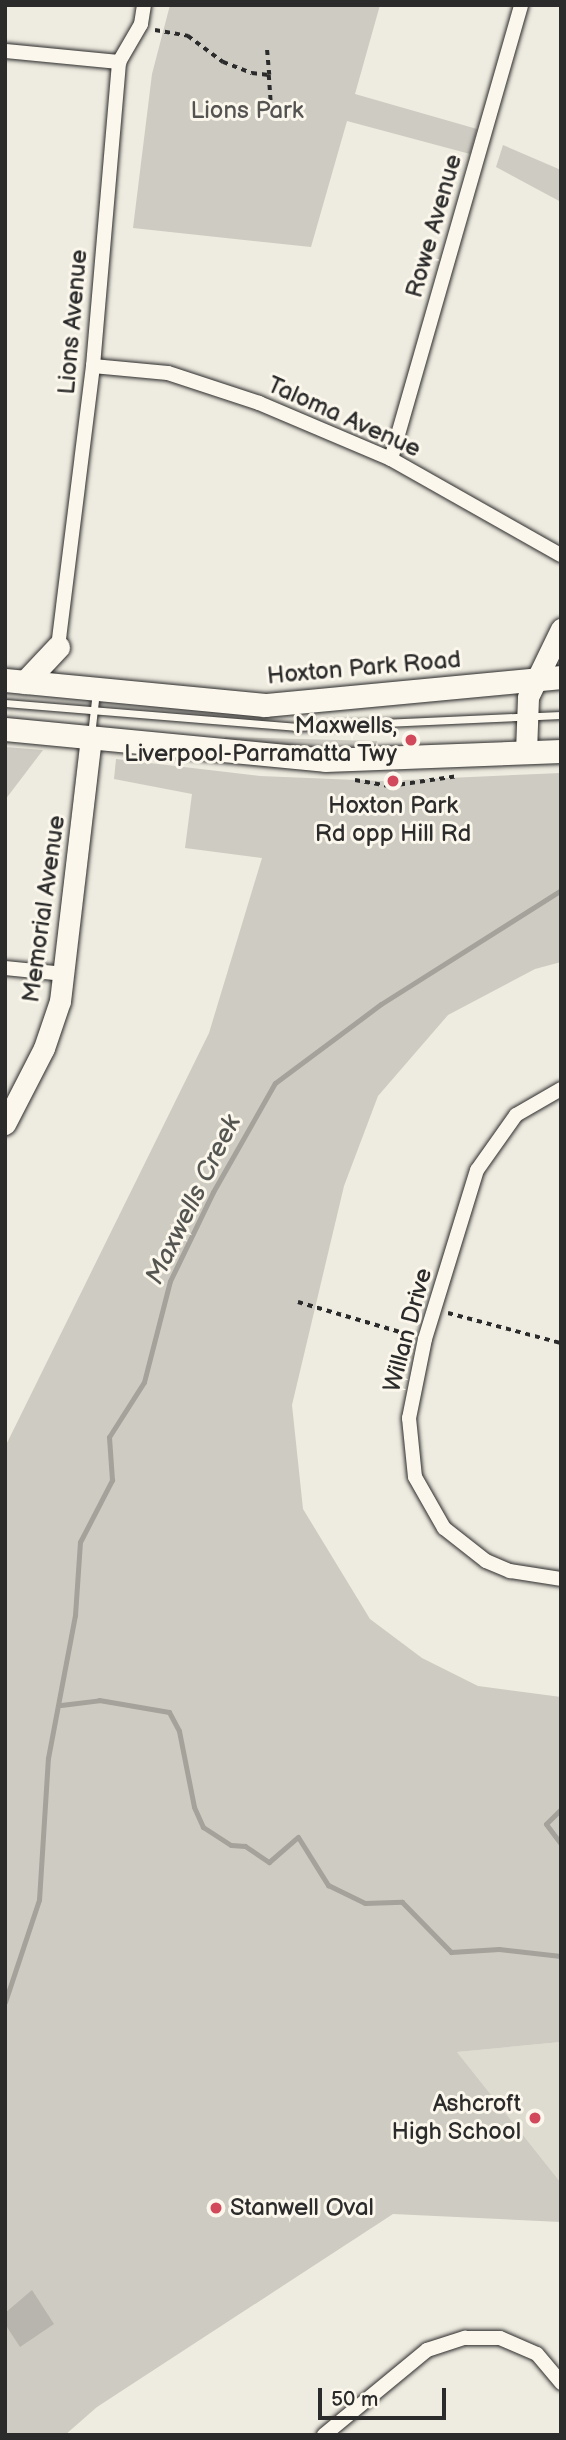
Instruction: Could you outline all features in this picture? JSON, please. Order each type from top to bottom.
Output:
[{"type":"main road","points":[[15,681],[58,647]]},
{"type":"main road","name":"Hoxton Park Road","points":[[15,681],[96,690],[291,704],[536,677],[561,677]]},
{"type":"main road","points":[[5,729],[325,760],[561,751]]},
{"type":"street","name":"Lions Avenue","points":[[58,647],[93,366],[119,62],[139,28],[144,5]]},
{"type":"street","name":"Rowe Avenue","points":[[391,459],[521,5]]},
{"type":"street","points":[[5,51],[119,62]]},
{"type":"street","name":"Taloma Avenue","points":[[93,366],[167,373],[209,385],[391,459],[561,555]]},
{"type":"street","points":[[526,752],[526,716],[536,677],[561,629]]},
{"type":"street","name":"Memorial Avenue","points":[[5,1124],[48,1039],[65,974],[91,737]]},
{"type":"street","points":[[5,968],[65,974]]},
{"type":"street","name":"Willan Drive","points":[[561,1089],[516,1115],[488,1149],[425,1339],[409,1418],[415,1477],[426,1503],[444,1528],[486,1561],[510,1571],[561,1579]]},
{"type":"street","points":[[324,2435],[427,2350],[465,2338],[500,2338],[537,2354],[561,2383]]},
{"type":"lane","name":"Memorial Avenue","points":[[91,737],[96,690]]},
{"type":"lane","points":[[5,703],[93,713],[295,727],[561,715]]},
{"type":"path","points":[[139,28],[188,36],[223,62],[269,75]]},
{"type":"path","points":[[267,50],[271,101]]},
{"type":"path","points":[[298,1302],[425,1339]]},
{"type":"path","points":[[436,1310],[561,1343]]},
{"type":"shaded area","name":"Ashcroft High School","points":[[561,2042],[561,2183],[457,2052]]},
{"type":"green space","name":"Lions Park","points":[[170,5],[380,5],[355,94],[477,129],[470,154],[347,121],[311,247],[133,228],[152,74]]},
{"type":"green space","points":[[503,145],[561,170],[561,202],[496,167]]},
{"type":"green space","points":[[225,737],[377,741],[378,751],[224,743]]},
{"type":"green space","points":[[5,747],[43,750],[5,800]]},
{"type":"green space","points":[[116,759],[260,776],[381,781],[561,773],[561,962],[535,969],[448,1015],[378,1096],[344,1186],[292,1405],[303,1509],[370,1619],[422,1658],[478,1686],[561,1697],[561,2042],[457,2052],[561,2183],[561,2222],[393,2214],[97,2407],[65,2435],[5,2435],[5,1447],[209,1033],[262,858],[185,848],[192,794],[114,779]]},
{"type":"building","points":[[32,2290],[54,2324],[20,2347],[5,2324],[5,2313]]},
{"type":"waterway","name":"Maxwells Creek","points":[[5,2002],[39,1900],[48,1758],[75,1615],[80,1542],[112,1480],[109,1437],[144,1382],[170,1281],[213,1192],[275,1083],[381,1004],[561,890]]},
{"type":"waterway","points":[[61,1705],[99,1700],[169,1712],[179,1731],[194,1807],[203,1827],[231,1845],[245,1846],[269,1862],[298,1837],[328,1885],[365,1903],[402,1902],[451,1952],[499,1949],[561,1956]]},
{"type":"waterway","points":[[561,1809],[546,1824],[561,1844]]},
{"type":"place","name":"Maxwells, Liverpool-Parramatta Twy","points":[[411,740]]},
{"type":"place","name":"Hoxton Park Rd opp Hill Rd","points":[[393,781]]},
{"type":"place","name":"Ashcroft High School","points":[[535,2118]]},
{"type":"place","name":"Stanwell Oval","points":[[216,2208]]}]
